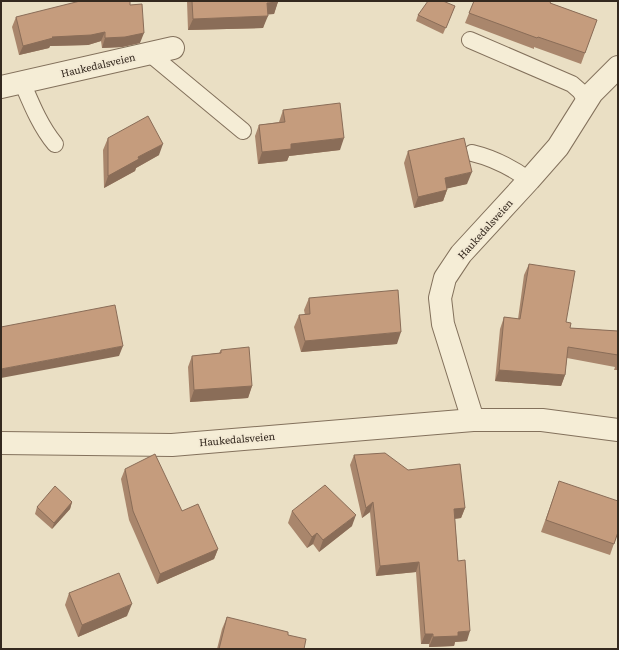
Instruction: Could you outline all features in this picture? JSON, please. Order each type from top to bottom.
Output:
[{"type":"street","name":"Haukedalsveien","points":[[1,87],[173,48]]},
{"type":"street","name":"Haukedalsveien","points":[[473,420],[444,324],[440,298],[446,278],[461,254],[558,147],[592,93],[618,67]]},
{"type":"street","name":"Haukedalsveien","points":[[1,443],[172,445],[473,420],[542,420],[618,430]]},
{"type":"lane","points":[[470,40],[572,84],[587,102]]},
{"type":"lane","points":[[149,53],[243,131]]},
{"type":"lane","points":[[22,82],[49,137],[55,144]]},
{"type":"lane","points":[[472,153],[501,162],[529,180]]},
{"type":"building","points":[[80,1],[130,1],[130,5],[142,4],[144,33],[125,37],[105,38],[105,32],[91,35],[52,37],[53,38],[23,46],[16,17]]},
{"type":"building","points":[[192,1],[278,2],[267,3],[268,16],[193,19]]},
{"type":"building","points":[[428,1],[443,1],[455,6],[446,28],[418,15]]},
{"type":"building","points":[[474,1],[551,1],[550,3],[597,20],[585,53],[538,37],[537,38],[469,13]]},
{"type":"building","points":[[340,103],[344,138],[291,144],[291,149],[262,152],[259,125],[285,122],[283,110]]},
{"type":"building","points":[[148,116],[163,144],[138,157],[139,159],[108,176],[108,138]]},
{"type":"building","points":[[464,138],[472,172],[445,178],[447,190],[418,197],[408,151]]},
{"type":"building","points":[[529,264],[575,271],[566,322],[571,323],[570,328],[618,331],[618,355],[568,347],[565,375],[499,370],[504,317],[520,319]]},
{"type":"building","points":[[398,290],[401,332],[305,341],[299,315],[310,314],[309,298]]},
{"type":"building","points":[[115,305],[123,346],[1,369],[1,327]]},
{"type":"building","points":[[249,347],[252,386],[194,390],[192,356],[221,353],[221,350]]},
{"type":"building","points":[[385,453],[408,470],[460,464],[465,508],[454,509],[458,561],[465,560],[470,631],[458,632],[458,636],[433,637],[433,634],[425,634],[419,562],[380,566],[373,502],[366,508],[354,455]]},
{"type":"building","points":[[155,454],[182,511],[198,504],[218,549],[160,574],[133,511],[125,469]]},
{"type":"building","points":[[559,481],[618,501],[618,532],[614,544],[546,520]]},
{"type":"building","points":[[325,485],[356,515],[323,540],[317,533],[312,537],[292,511]]},
{"type":"building","points":[[55,486],[72,502],[54,523],[37,507]]},
{"type":"building","points":[[119,573],[132,604],[82,625],[69,593]]},
{"type":"building","points":[[227,617],[288,632],[288,635],[306,639],[304,649],[219,649]]}]
